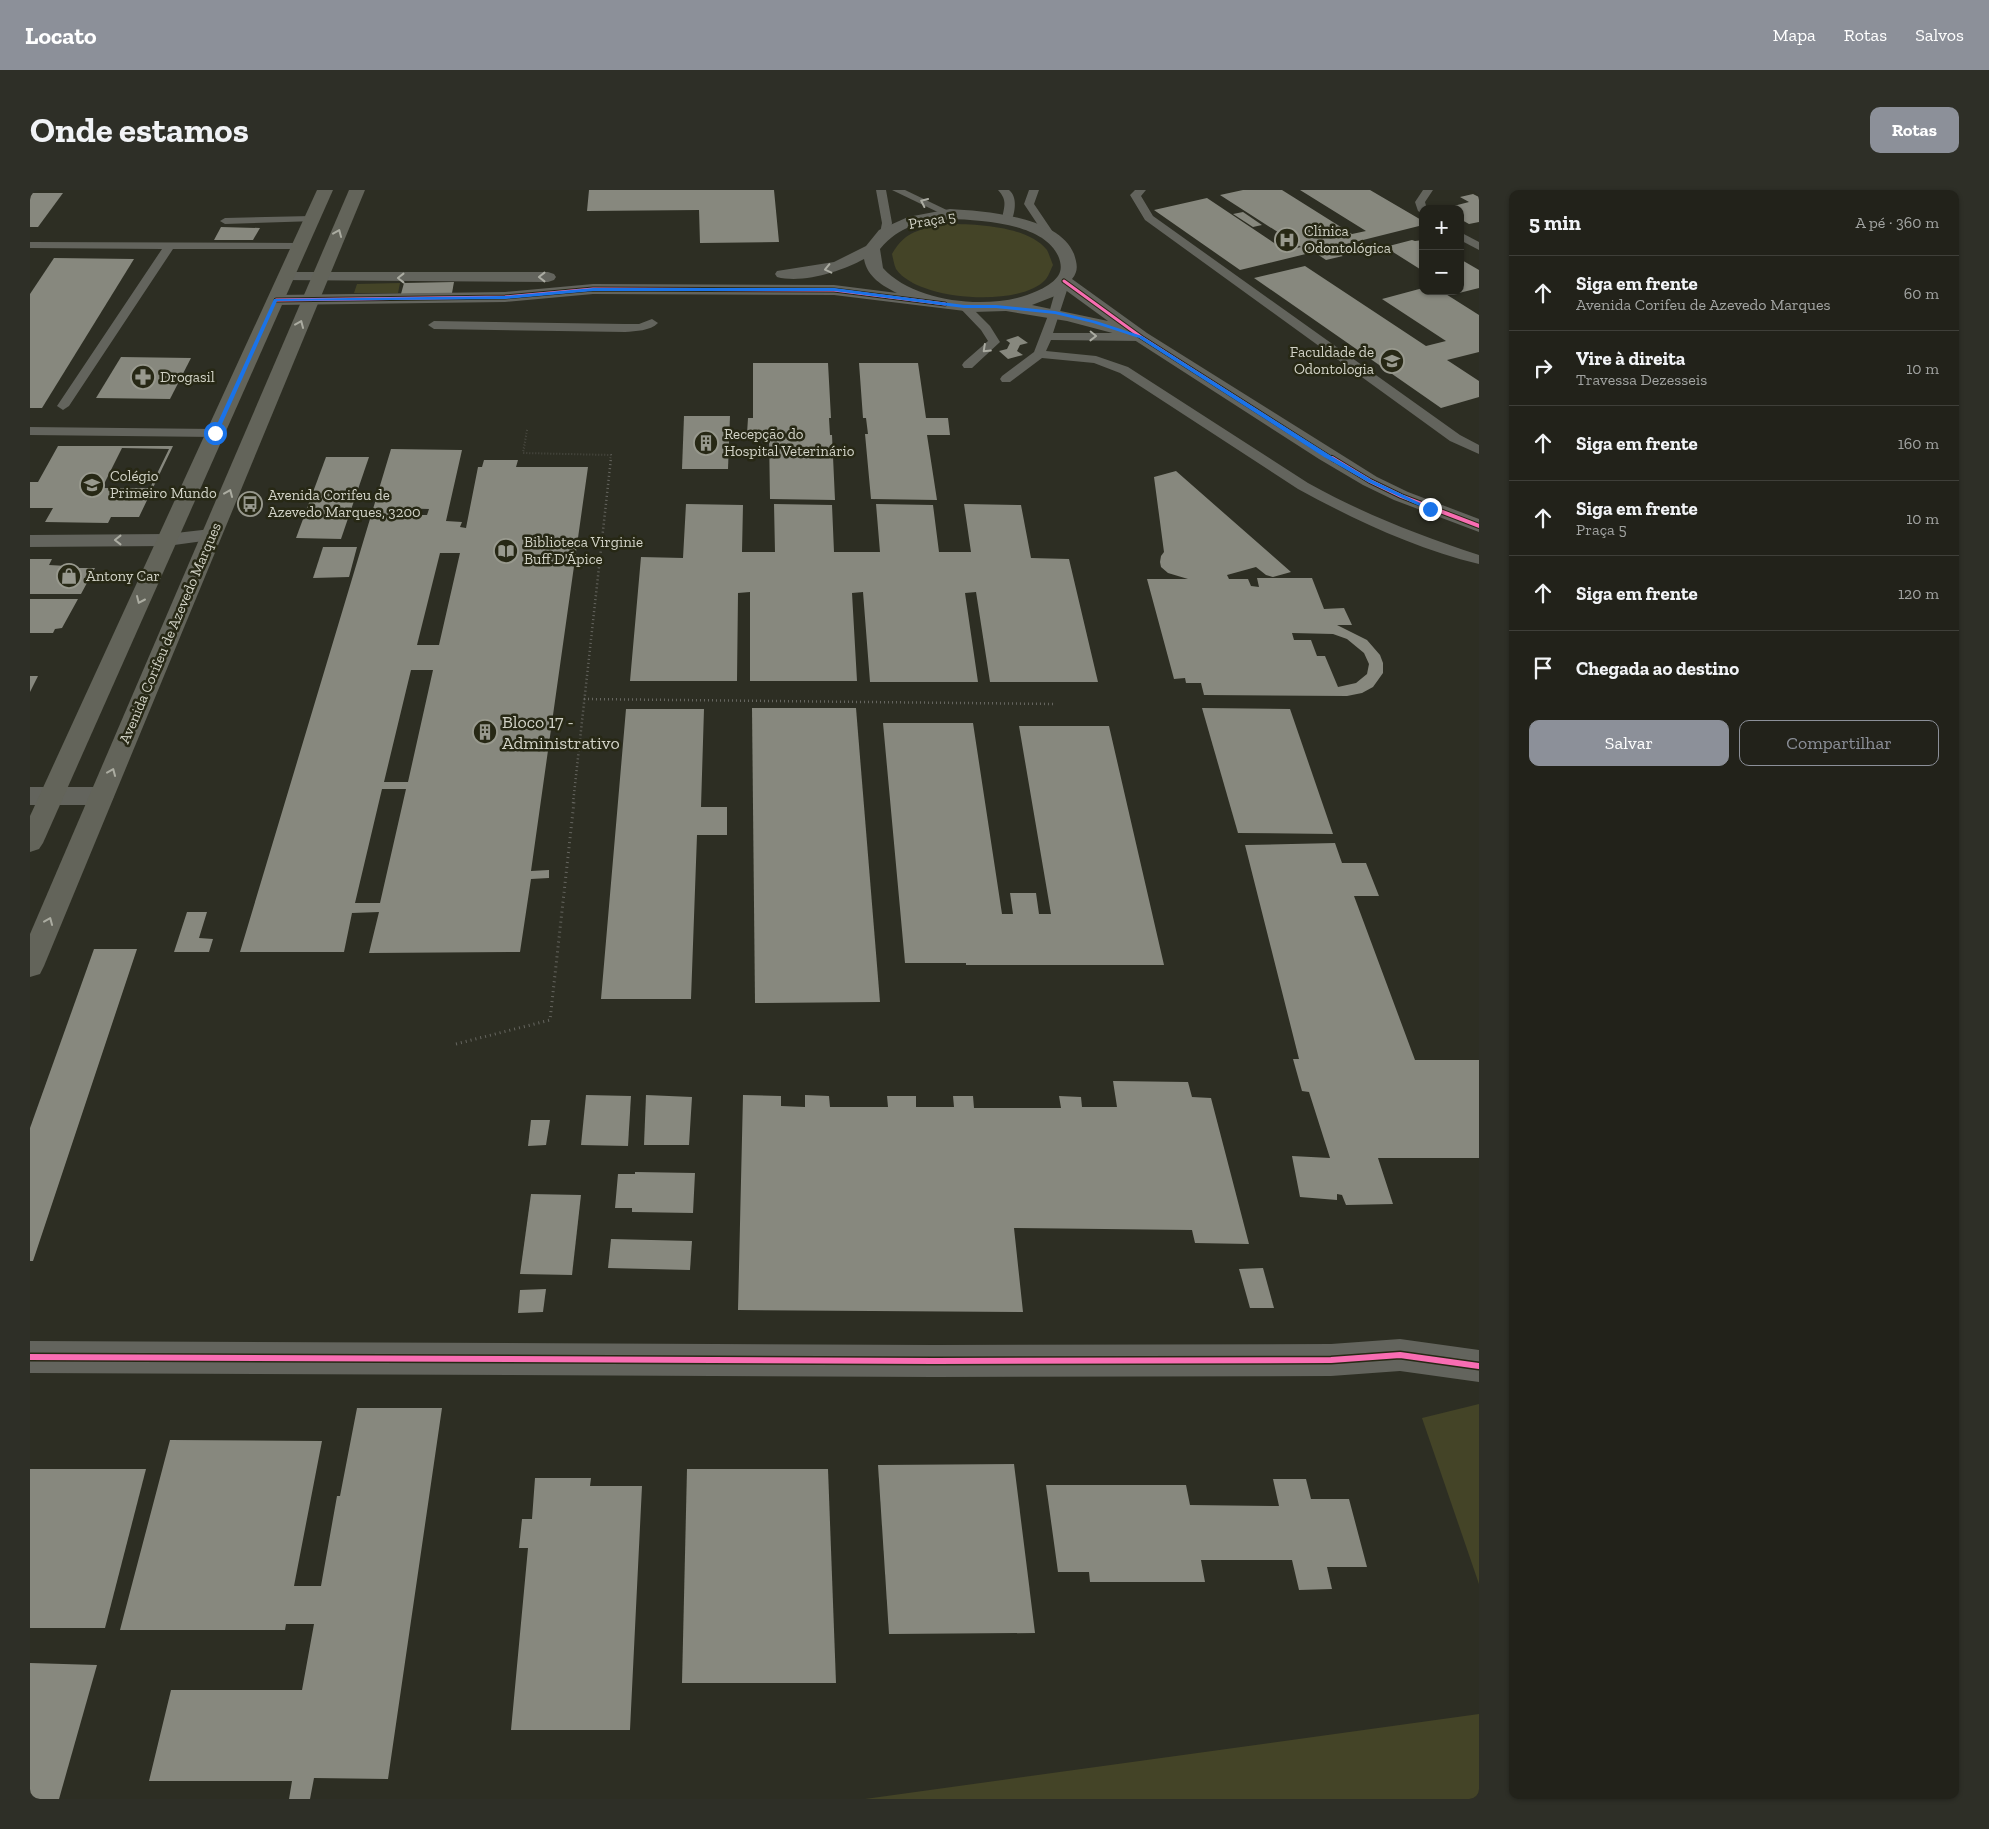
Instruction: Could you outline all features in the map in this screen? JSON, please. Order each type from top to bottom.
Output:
[{"type":"main road","points":[[30,843],[41,796],[167,540],[325,190]]},
{"type":"main road","name":"Avenida Corifeu de Azevedo Marques","points":[[30,966],[357,190]]},
{"type":"street","name":"Praça 5","points":[[872,249],[885,233],[913,220],[950,214],[979,215],[1032,227],[1052,238],[1062,247],[1068,257],[1070,267],[1064,281]]},
{"type":"street","points":[[286,277],[450,278],[765,275],[827,269],[839,266],[872,249],[873,266],[887,282],[912,295],[945,304]]},
{"type":"street","points":[[996,306],[1025,302],[1048,293],[1064,281],[1141,337],[1370,481],[1430,509],[1479,526]]},
{"type":"street","points":[[276,300],[505,297],[593,289],[834,290],[964,306],[996,306],[1055,313],[1095,322],[1141,337]]},
{"type":"street","points":[[30,541],[167,540],[211,535]]},
{"type":"street","points":[[41,796],[102,796]]},
{"type":"street","points":[[30,1357],[934,1362],[1331,1360],[1400,1355],[1479,1366]]},
{"type":"lane","points":[[881,190],[887,223],[885,233]]},
{"type":"lane","points":[[897,190],[950,214]]},
{"type":"lane","points":[[1003,190],[1009,195],[1010,202],[1007,220]]},
{"type":"lane","points":[[1034,190],[1029,204],[1052,238]]},
{"type":"lane","points":[[1141,190],[1135,196],[1149,218],[1456,438],[1479,450]]},
{"type":"lane","points":[[1421,205],[1420,202],[1428,190]]},
{"type":"lane","points":[[225,221],[312,219]]},
{"type":"lane","points":[[1464,238],[1479,247]]},
{"type":"lane","points":[[30,260],[35,245],[300,246]]},
{"type":"lane","points":[[63,406],[169,246]]},
{"type":"lane","points":[[1006,379],[1040,354],[1064,281]]},
{"type":"lane","points":[[964,306],[986,328],[994,342],[968,365]]},
{"type":"lane","points":[[434,325],[601,327]]},
{"type":"lane","points":[[1045,336],[1141,337]]},
{"type":"lane","points":[[1040,354],[1096,360],[1124,370],[1303,486],[1334,503],[1405,535],[1479,560]]},
{"type":"lane","points":[[30,431],[215,433]]},
{"type":"path","points":[[456,1044],[550,1020],[611,454],[523,453],[527,430]]},
{"type":"path","points":[[584,699],[1056,704]]},
{"type":"shaded area","points":[[945,224],[999,228],[1026,235],[1047,250],[1053,265],[1046,279],[1034,288],[1015,294],[994,297],[946,294],[907,280],[895,266],[892,254],[897,246],[914,232]]},
{"type":"shaded area","points":[[400,283],[398,293],[354,293],[357,284]]},
{"type":"shaded area","points":[[1479,1404],[1479,1584],[1422,1418]]},
{"type":"shaded area","points":[[1479,1714],[1479,1799],[865,1799]]},
{"type":"building","points":[[589,190],[774,190],[779,242],[700,243],[699,210],[587,211]]},
{"type":"building","name":"Clínica Odontológica","points":[[1243,190],[1282,190],[1352,234],[1366,231],[1300,190],[1370,190],[1419,219],[1419,226],[1331,248],[1343,256],[1326,260],[1314,252],[1240,270],[1154,210],[1207,198],[1286,251],[1301,247],[1220,195]]},
{"type":"building","points":[[30,193],[63,193],[38,227],[30,227]]},
{"type":"building","points":[[1473,194],[1479,197],[1479,222],[1469,224],[1464,221],[1464,205],[1457,205],[1469,202],[1460,197]]},
{"type":"building","points":[[1243,212],[1262,225],[1253,227],[1233,214]]},
{"type":"building","points":[[221,227],[260,228],[253,240],[214,240]]},
{"type":"building","points":[[1412,240],[1419,240],[1419,268],[1385,247]]},
{"type":"building","points":[[54,258],[134,259],[42,408],[30,408],[30,294]]},
{"type":"building","points":[[1464,261],[1479,270],[1479,288],[1464,292]]},
{"type":"building","points":[[1305,266],[1426,346],[1446,341],[1382,299],[1419,289],[1419,295],[1447,295],[1479,315],[1479,352],[1447,360],[1479,381],[1479,397],[1441,408],[1254,278]]},
{"type":"building","points":[[454,282],[452,293],[401,294],[404,283]]},
{"type":"building","points":[[1018,336],[1028,343],[1020,345],[1017,351],[1023,355],[1008,359],[999,351],[1007,349],[1010,343],[1006,340]]},
{"type":"building","points":[[121,357],[191,358],[170,399],[96,398]]},
{"type":"building","points":[[753,363],[828,363],[831,418],[829,418],[830,435],[832,435],[835,500],[770,499],[769,434],[747,434],[748,418],[753,418]]},
{"type":"building","points":[[859,363],[918,363],[926,418],[948,418],[950,435],[927,435],[937,500],[871,499],[865,434],[868,434],[866,418],[863,418]]},
{"type":"building","name":"Recepção do Hospital Veterinário","points":[[684,416],[730,416],[728,469],[682,469]]},
{"type":"building","name":"Colégio Primeiro Mundo","points":[[58,446],[173,446],[139,517],[111,517],[108,523],[45,522],[53,508],[30,508],[30,482],[38,482]],"holes":[[[122,448],[169,449],[150,488],[102,488]]]},
{"type":"building","name":"Bloco 17 - Administrativo","points":[[391,449],[462,450],[446,521],[462,522],[460,527],[466,528],[478,467],[482,467],[484,460],[518,460],[516,467],[588,467],[531,871],[549,870],[549,878],[531,879],[520,952],[369,953],[379,912],[352,913],[344,952],[240,952]],"holes":[[[394,508],[429,509],[427,515],[408,515],[407,518],[391,518]],[[440,553],[460,553],[439,645],[417,645]],[[411,670],[433,670],[408,782],[384,782]],[[382,789],[406,789],[380,903],[355,903]]]},
{"type":"building","points":[[326,457],[369,457],[341,539],[296,538]]},
{"type":"building","points":[[1176,471],[1291,572],[1273,577],[1266,575],[1256,567],[1227,575],[1229,579],[1248,579],[1251,586],[1259,587],[1257,578],[1312,578],[1324,609],[1344,608],[1352,625],[1337,625],[1367,640],[1380,655],[1383,663],[1383,673],[1373,687],[1362,693],[1347,696],[1204,695],[1201,683],[1186,683],[1185,678],[1174,679],[1147,579],[1188,579],[1168,573],[1161,567],[1161,556],[1164,552],[1154,477]],"holes":[[[1292,633],[1333,634],[1347,639],[1364,653],[1369,664],[1367,674],[1356,683],[1338,687],[1325,656],[1317,656],[1311,640],[1294,640]]]},
{"type":"building","points":[[686,504],[743,505],[742,552],[775,552],[774,504],[832,505],[834,552],[880,552],[876,504],[933,505],[939,552],[971,552],[964,504],[1021,505],[1031,558],[1069,559],[1098,682],[990,682],[976,592],[965,593],[978,682],[870,682],[863,592],[852,593],[857,681],[750,681],[750,592],[738,593],[737,681],[630,681],[641,557],[683,558]]},
{"type":"building","points":[[323,547],[357,547],[349,577],[313,578]]},
{"type":"building","points":[[30,559],[52,559],[49,565],[67,566],[66,568],[95,568],[81,594],[30,594]]},
{"type":"building","points":[[30,599],[78,599],[62,628],[55,629],[53,633],[30,633]]},
{"type":"building","points":[[30,676],[38,676],[30,692]]},
{"type":"building","points":[[752,708],[856,708],[880,1002],[755,1003]]},
{"type":"building","points":[[1202,708],[1290,709],[1333,834],[1238,833]]},
{"type":"building","points":[[626,709],[704,709],[701,807],[727,807],[727,835],[697,835],[691,999],[601,999]]},
{"type":"building","points":[[883,723],[973,723],[1002,914],[1013,914],[1010,893],[1036,893],[1039,914],[1051,914],[1019,726],[1109,726],[1164,965],[966,965],[966,963],[905,963]]},
{"type":"building","points":[[1335,843],[1342,863],[1366,863],[1379,896],[1354,896],[1415,1060],[1479,1060],[1479,1158],[1378,1158],[1393,1204],[1346,1205],[1342,1195],[1337,1194],[1337,1200],[1300,1197],[1292,1156],[1330,1158],[1309,1092],[1302,1091],[1293,1059],[1299,1059],[1245,845]]},
{"type":"building","points":[[187,912],[207,912],[199,938],[213,939],[209,952],[174,952]]},
{"type":"building","points":[[94,949],[137,949],[33,1261],[30,1261],[30,1128]]},
{"type":"building","points":[[1113,1081],[1188,1082],[1192,1097],[1211,1098],[1249,1244],[1195,1243],[1192,1230],[1014,1228],[1023,1312],[738,1310],[743,1095],[781,1096],[781,1106],[805,1107],[805,1095],[829,1096],[830,1107],[888,1107],[887,1096],[916,1096],[916,1107],[954,1107],[953,1096],[973,1096],[974,1108],[1061,1108],[1059,1096],[1081,1097],[1082,1107],[1117,1107]]},
{"type":"building","points":[[586,1095],[631,1096],[628,1146],[581,1145]]},
{"type":"building","points":[[646,1095],[692,1097],[689,1145],[644,1145]]},
{"type":"building","points":[[531,1120],[550,1120],[546,1145],[528,1146]]},
{"type":"building","points":[[635,1172],[695,1173],[693,1213],[632,1212],[632,1208],[615,1208],[618,1174],[635,1174]]},
{"type":"building","points":[[531,1194],[581,1195],[572,1275],[520,1274]]},
{"type":"building","points":[[611,1239],[692,1241],[690,1270],[608,1268]]},
{"type":"building","points":[[1263,1268],[1274,1308],[1250,1308],[1239,1269]]},
{"type":"building","points":[[546,1289],[543,1312],[518,1313],[520,1290]]},
{"type":"building","points":[[357,1408],[442,1408],[388,1779],[314,1778],[310,1799],[289,1799],[292,1781],[149,1781],[171,1690],[302,1690],[314,1624],[286,1624],[285,1630],[120,1630],[170,1440],[322,1441],[294,1586],[321,1586],[337,1496],[340,1496]]},
{"type":"building","points":[[1014,1464],[1035,1633],[889,1634],[878,1465]]},
{"type":"building","points":[[30,1469],[146,1469],[105,1628],[30,1628]]},
{"type":"building","points":[[687,1469],[828,1469],[836,1683],[682,1683]]},
{"type":"building","points":[[535,1478],[591,1478],[590,1486],[642,1486],[630,1730],[511,1730],[528,1548],[519,1548],[522,1519],[532,1519]]},
{"type":"building","points":[[1273,1479],[1306,1479],[1311,1499],[1349,1499],[1367,1567],[1327,1567],[1332,1589],[1299,1590],[1292,1560],[1201,1560],[1205,1582],[1090,1582],[1089,1572],[1058,1572],[1046,1485],[1186,1485],[1190,1505],[1279,1506]]},
{"type":"building","points":[[30,1663],[97,1665],[59,1799],[30,1799]]},
{"type":"cycle path","points":[[1064,281],[1141,337],[1370,481],[1401,496],[1479,526]]},
{"type":"cycle path","points":[[276,300],[505,297],[593,289],[834,290],[945,304]]},
{"type":"cycle path","points":[[30,1357],[934,1361],[1331,1360],[1400,1355],[1479,1366]]},
{"type":"place","name":"Clínica Odontológica","points":[[1287,240]]},
{"type":"place","name":"Faculdade de Odontologia","points":[[1392,361]]},
{"type":"place","name":"Drogasil","points":[[143,377]]},
{"type":"place","name":"Recepção do Hospital Veterinário","points":[[706,443]]},
{"type":"place","name":"Colégio Primeiro Mundo","points":[[92,485]]},
{"type":"place","name":"Avenida Corifeu de Azevedo Marques, 3200","points":[[250,504]]},
{"type":"place","name":"Biblioteca Virginie Buff D'Ápice","points":[[506,551]]},
{"type":"place","name":"Antony Car","points":[[69,576]]},
{"type":"place","name":"Bloco 17 - Administrativo","points":[[485,732]]},
{"type":"route","points":[[215,433],[276,300],[505,297],[593,289],[834,290],[964,306],[996,306],[1055,313],[1095,322],[1141,337],[1326,455],[1370,481],[1430,509]]}]
